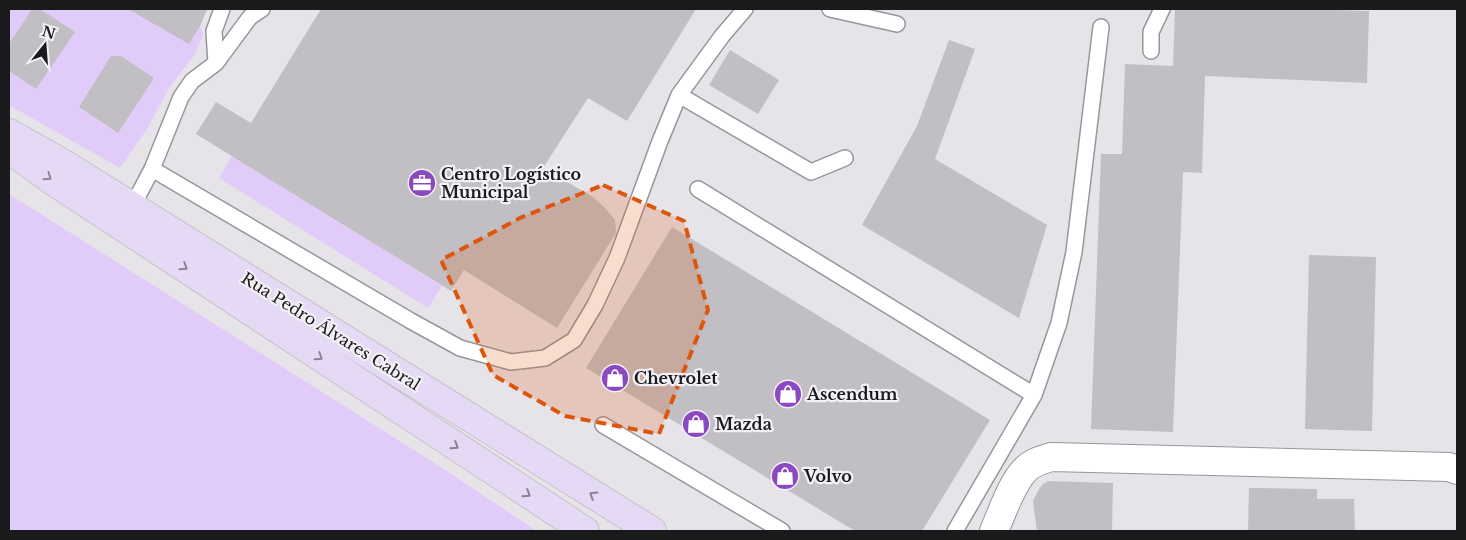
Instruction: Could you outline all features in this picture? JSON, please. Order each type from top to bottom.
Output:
[{"type":"main road","name":"Rua Pedro Álvares Cabral","points":[[9,133],[59,161],[652,531]]},
{"type":"main road","name":"Rua Pedro Álvares Cabral","points":[[9,148],[50,179],[585,531]]},
{"type":"street","points":[[994,531],[1017,480],[1027,468],[1037,461],[1051,457],[1449,467],[1457,470]]},
{"type":"lane","points":[[216,63],[214,31],[222,9]]},
{"type":"lane","points":[[132,207],[152,169],[181,97],[192,81],[216,63],[250,17],[262,9]]},
{"type":"lane","points":[[152,169],[460,348],[511,362],[546,358],[574,340],[595,305],[617,258],[679,95],[722,36],[745,9]]},
{"type":"lane","points":[[830,9],[897,24]]},
{"type":"lane","points":[[1151,51],[1151,32],[1162,9]]},
{"type":"lane","points":[[954,531],[1034,395],[1059,323],[1074,252],[1101,27]]},
{"type":"lane","points":[[679,95],[811,172],[845,158]]},
{"type":"lane","points":[[698,189],[1034,395]]},
{"type":"lane","points":[[602,425],[782,531]]},
{"type":"highlighted area","points":[[603,185],[684,221],[708,310],[659,434],[565,416],[493,375],[441,260],[522,217]]},
{"type":"shaded area","points":[[9,9],[169,9],[200,26],[203,35],[194,56],[170,86],[147,129],[120,168],[9,105]]},
{"type":"shaded area","points":[[232,156],[442,286],[428,308],[219,178]]},
{"type":"shaded area","points":[[9,194],[447,471],[537,531],[9,531]]},
{"type":"building","points":[[32,9],[40,9],[75,32],[36,89],[9,71],[9,44]]},
{"type":"building","points":[[128,9],[207,9],[200,26],[189,44]]},
{"type":"building","name":"Centro Logístico Municipal","points":[[321,9],[696,9],[627,121],[588,98],[543,168],[593,197],[615,220],[616,233],[557,328],[464,270],[451,291],[196,134],[216,102],[251,123]]},
{"type":"building","points":[[1175,9],[1369,11],[1367,83],[1205,76],[1202,173],[1183,172],[1173,432],[1091,429],[1101,154],[1122,154],[1125,64],[1173,66]]},
{"type":"building","points":[[949,40],[975,49],[935,159],[1047,225],[1019,318],[862,225],[917,126]]},
{"type":"building","points":[[730,50],[779,80],[758,114],[709,85]]},
{"type":"building","points":[[111,56],[121,56],[154,78],[118,133],[79,107]]},
{"type":"building","name":"Ascendum","points":[[672,227],[990,420],[922,531],[855,531],[586,368]]},
{"type":"building","points":[[1309,255],[1376,257],[1372,431],[1305,429]]},
{"type":"building","points":[[1048,481],[1113,483],[1112,531],[1037,531],[1033,501],[1039,489]]},
{"type":"building","points":[[1249,488],[1317,489],[1317,499],[1354,499],[1355,531],[1248,531]]},
{"type":"place","name":"Centro Logístico Municipal","points":[[422,183]]},
{"type":"place","name":"Chevrolet","points":[[615,378]]},
{"type":"place","name":"Ascendum","points":[[788,394]]},
{"type":"place","name":"Mazda","points":[[696,424]]},
{"type":"place","name":"Volvo","points":[[785,476]]}]
